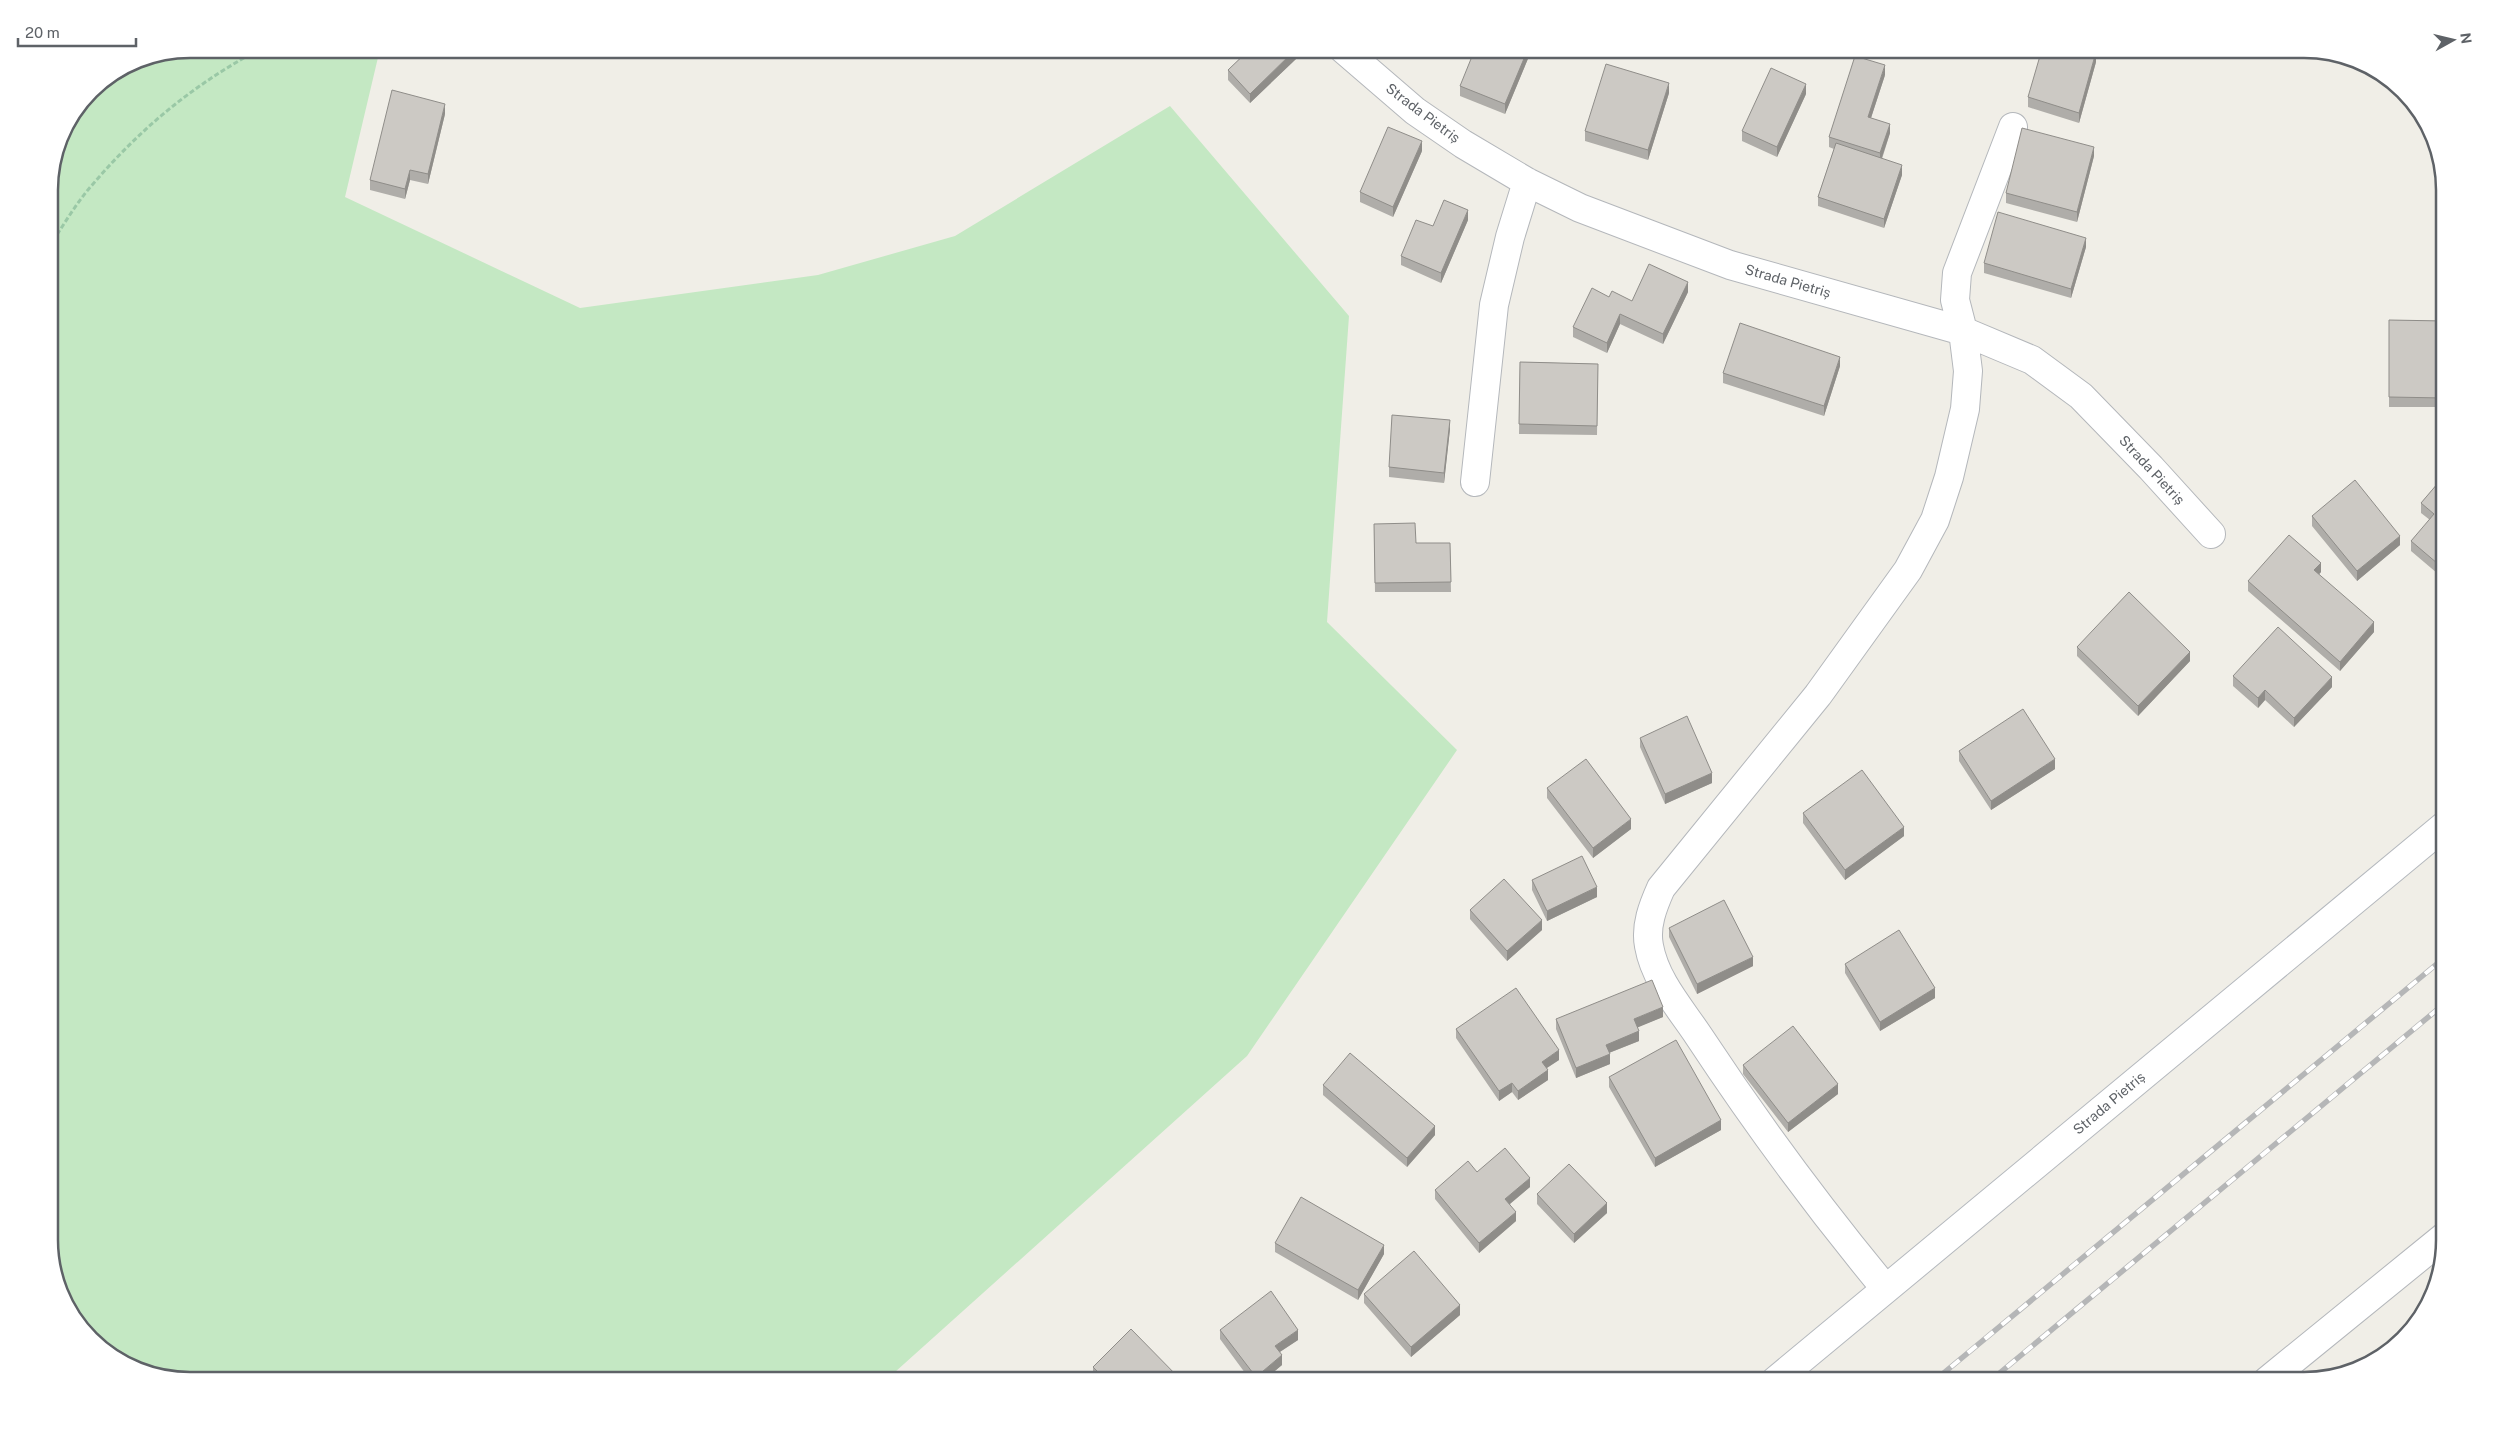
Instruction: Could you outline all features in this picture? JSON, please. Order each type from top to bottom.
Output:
[{"type":"street","name":"Strada Pietriș","points":[[1352,57],[1415,111],[1463,144],[1527,182],[1580,208],[1730,265],[1963,331],[2032,360],[2081,396],[2151,468],[2211,534]]},
{"type":"street","points":[[1885,1288],[1833,1225],[1729,1083],[1658,975],[1648,946],[1650,913],[1662,888],[1818,695],[1908,570],[1935,520],[1949,477],[1965,409],[1968,371],[1963,331],[1955,300],[1957,272],[2013,127]]},
{"type":"street","points":[[1475,482],[1494,305],[1510,236],[1527,182]]},
{"type":"street","name":"Strada Pietriș","points":[[1786,1372],[2436,833]]},
{"type":"street","points":[[2278,1372],[2436,1244]]},
{"type":"path","points":[[58,234],[92,186],[152,121],[223,69],[245,57]]},
{"type":"green space","points":[[189,57],[378,57],[345,197],[580,308],[818,275],[955,236],[1170,106],[1349,316],[1327,622],[1457,750],[1247,1056],[895,1372],[189,1372],[155,1368],[123,1355],[109,1345],[85,1321],[71,1299],[64,1283],[58,1250],[58,180],[62,155],[71,131],[85,109],[102,90],[123,75],[155,62]]},
{"type":"building","points":[[1242,57],[1288,57],[1250,94],[1228,70]]},
{"type":"building","points":[[1472,57],[1525,57],[1505,104],[1460,86]]},
{"type":"building","points":[[1855,57],[1885,65],[1868,117],[1890,124],[1880,153],[1829,137]]},
{"type":"building","points":[[2040,57],[2095,57],[2079,113],[2028,97]]},
{"type":"building","points":[[1606,64],[1669,83],[1648,150],[1585,131]]},
{"type":"building","points":[[1771,68],[1806,84],[1777,147],[1742,131]]},
{"type":"building","points":[[392,90],[445,104],[428,174],[410,170],[405,189],[370,180]]},
{"type":"building","points":[[1388,127],[1422,141],[1393,207],[1360,192]]},
{"type":"building","points":[[2022,128],[2094,147],[2077,212],[2006,193]]},
{"type":"building","points":[[1836,143],[1902,165],[1884,219],[1818,197]]},
{"type":"building","points":[[1444,200],[1468,210],[1441,273],[1401,256],[1416,220],[1433,226]]},
{"type":"building","points":[[1998,212],[2086,238],[2071,289],[1984,263]]},
{"type":"building","points":[[1649,264],[1688,282],[1663,334],[1620,314],[1607,343],[1573,327],[1592,288],[1609,297],[1612,291],[1632,301]]},
{"type":"building","points":[[2389,320],[2435,321],[2435,398],[2389,397]]},
{"type":"building","points":[[1740,323],[1840,357],[1824,406],[1723,373]]},
{"type":"building","points":[[1520,362],[1598,364],[1597,426],[1519,424]]},
{"type":"building","points":[[1392,415],[1450,420],[1444,473],[1389,467]]},
{"type":"building","points":[[2355,480],[2400,536],[2357,571],[2312,516]]},
{"type":"building","points":[[2435,486],[2435,562],[2411,541],[2434,514],[2421,503]]},
{"type":"building","points":[[1415,523],[1416,543],[1450,543],[1451,582],[1375,583],[1374,524]]},
{"type":"building","points":[[2289,535],[2321,563],[2314,570],[2374,622],[2340,662],[2248,581]]},
{"type":"building","points":[[2129,592],[2190,652],[2138,706],[2077,647]]},
{"type":"building","points":[[2278,627],[2332,677],[2294,718],[2265,690],[2258,698],[2233,676]]},
{"type":"building","points":[[2023,709],[2055,759],[1991,801],[1959,751]]},
{"type":"building","points":[[1687,716],[1712,773],[1665,794],[1640,738]]},
{"type":"building","points":[[1586,759],[1631,819],[1593,848],[1547,788]]},
{"type":"building","points":[[1862,770],[1904,827],[1845,870],[1803,813]]},
{"type":"building","points":[[1582,856],[1597,887],[1547,911],[1532,880]]},
{"type":"building","points":[[1504,879],[1542,920],[1507,951],[1470,910]]},
{"type":"building","points":[[1724,900],[1753,957],[1697,984],[1669,928]]},
{"type":"building","points":[[1899,930],[1935,988],[1880,1022],[1845,964]]},
{"type":"building","points":[[1652,980],[1663,1007],[1634,1019],[1639,1031],[1606,1045],[1610,1054],[1576,1068],[1556,1019]]},
{"type":"building","points":[[1516,988],[1559,1050],[1542,1062],[1548,1070],[1518,1091],[1512,1083],[1499,1091],[1456,1029]]},
{"type":"building","points":[[1793,1026],[1838,1084],[1788,1123],[1743,1065]]},
{"type":"building","points":[[1676,1040],[1721,1120],[1655,1158],[1609,1077]]},
{"type":"building","points":[[1350,1053],[1435,1126],[1407,1158],[1323,1085]]},
{"type":"building","points":[[1505,1148],[1530,1178],[1505,1199],[1516,1212],[1479,1243],[1435,1190],[1468,1161],[1477,1172]]},
{"type":"building","points":[[1569,1164],[1607,1203],[1574,1234],[1537,1194]]},
{"type":"building","points":[[1301,1197],[1384,1245],[1358,1290],[1275,1243]]},
{"type":"building","points":[[1414,1251],[1460,1305],[1411,1347],[1364,1294]]},
{"type":"building","points":[[1271,1291],[1298,1330],[1275,1346],[1282,1355],[1262,1372],[1252,1372],[1220,1330]]},
{"type":"building","points":[[1131,1329],[1173,1372],[1098,1372],[1093,1367]]},
{"type":"railway","points":[[1945,1372],[2436,965]]},
{"type":"railway","points":[[2001,1372],[2436,1011]]}]
